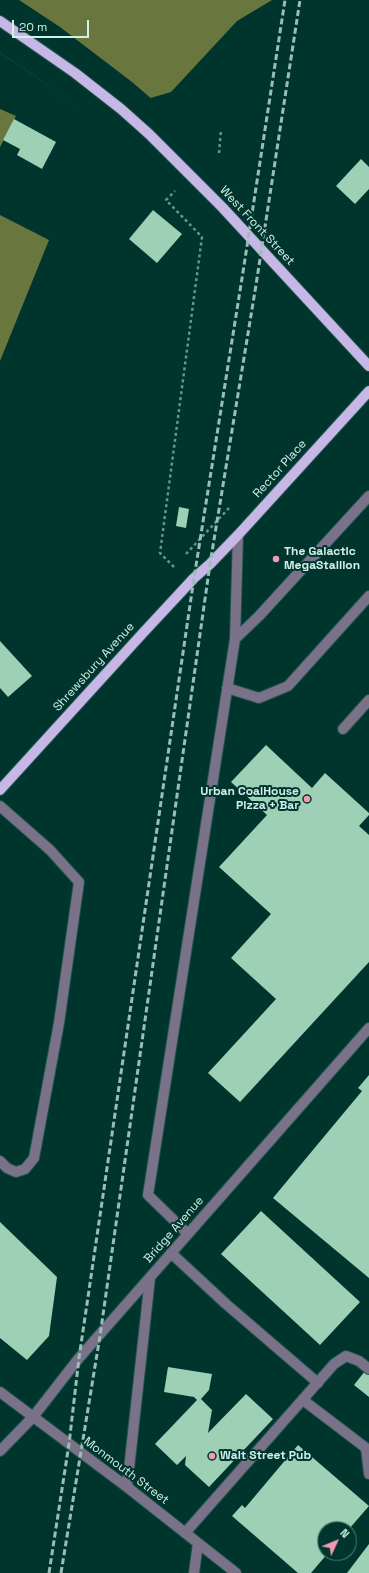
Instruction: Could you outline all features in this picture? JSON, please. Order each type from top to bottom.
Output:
[{"type":"main road","name":"West Front Street","points":[[0,21],[75,73],[121,109],[163,147],[369,366]]},
{"type":"main road","name":"Rector Place","points":[[210,564],[369,391]]},
{"type":"main road","name":"Shrewsbury Avenue","points":[[0,790],[194,578],[210,564]]},
{"type":"street","points":[[234,639],[259,616],[369,496]]},
{"type":"street","points":[[188,1234],[148,1195],[234,639],[238,535]]},
{"type":"street","points":[[227,688],[259,698],[288,686],[369,596]]},
{"type":"street","points":[[343,729],[369,700]]},
{"type":"street","points":[[0,806],[50,850],[79,882],[59,1024],[34,1158],[25,1170],[16,1172],[8,1168],[0,1161]]},
{"type":"street","name":"Bridge Avenue","points":[[0,1451],[33,1417],[80,1358],[369,1028]]},
{"type":"street","points":[[171,1253],[226,1304],[318,1383]]},
{"type":"street","points":[[127,1487],[150,1278]]},
{"type":"street","points":[[185,1533],[334,1364],[346,1356],[359,1361],[369,1369]]},
{"type":"street","name":"Monmouth Street","points":[[0,1392],[127,1487],[236,1573]]},
{"type":"street","points":[[303,1400],[366,1448],[369,1474]]},
{"type":"street","points":[[194,1573],[198,1543]]},
{"type":"path","points":[[219,153],[221,130]]},
{"type":"path","points":[[174,567],[160,553],[202,237],[166,200],[175,191]]},
{"type":"path","points":[[186,554],[230,507]]},
{"type":"shaded area","points":[[0,0],[272,0],[237,21],[171,92],[89,116],[31,73],[0,53]]},
{"type":"shaded area","points":[[0,109],[16,116],[0,147]]},
{"type":"shaded area","points":[[0,215],[49,240],[0,361]]},
{"type":"pier","points":[[0,0],[19,0],[60,27],[153,100],[91,118],[31,73],[0,53]]},
{"type":"building","points":[[14,119],[56,142],[42,169],[17,155],[20,149],[3,140]]},
{"type":"building","points":[[361,159],[369,167],[369,189],[355,204],[336,186]]},
{"type":"building","points":[[153,210],[182,234],[157,263],[129,239]]},
{"type":"building","points":[[179,507],[189,509],[186,528],[176,526]]},
{"type":"building","points":[[0,641],[32,676],[8,697],[0,688]]},
{"type":"building","points":[[266,745],[312,788],[325,773],[369,813],[369,815],[359,826],[369,835],[369,962],[240,1102],[208,1073],[276,999],[231,958],[271,914],[219,867],[267,815],[231,782]]},
{"type":"building","points":[[369,1075],[369,1278],[273,1198],[362,1091],[358,1088]]},
{"type":"building","points":[[261,1211],[360,1302],[320,1345],[221,1254]]},
{"type":"building","points":[[0,1222],[57,1277],[49,1336],[27,1360],[0,1338]]},
{"type":"building","points":[[369,1366],[369,1397],[354,1385]]},
{"type":"building","points":[[168,1367],[212,1374],[209,1390],[201,1399],[212,1410],[208,1433],[246,1394],[273,1419],[209,1487],[185,1465],[186,1456],[177,1465],[155,1444],[197,1400],[194,1397],[164,1392]]},
{"type":"building","points":[[298,1445],[369,1506],[356,1521],[317,1521],[317,1561],[321,1561],[311,1573],[298,1573],[232,1516],[242,1505],[245,1508]]},
{"type":"building","points":[[369,1544],[369,1573],[347,1573]]},
{"type":"railway","points":[[49,1573],[69,1444],[79,1358],[194,578],[285,0]]},
{"type":"railway","points":[[61,1573],[100,1336],[210,564],[256,285],[300,0]]},
{"type":"place","name":"The Galactic MegaStallion","points":[[276,559]]},
{"type":"place","name":"Urban CoalHouse Pizza + Bar","points":[[307,799]]},
{"type":"place","name":"Walt Street Pub","points":[[212,1456]]}]
